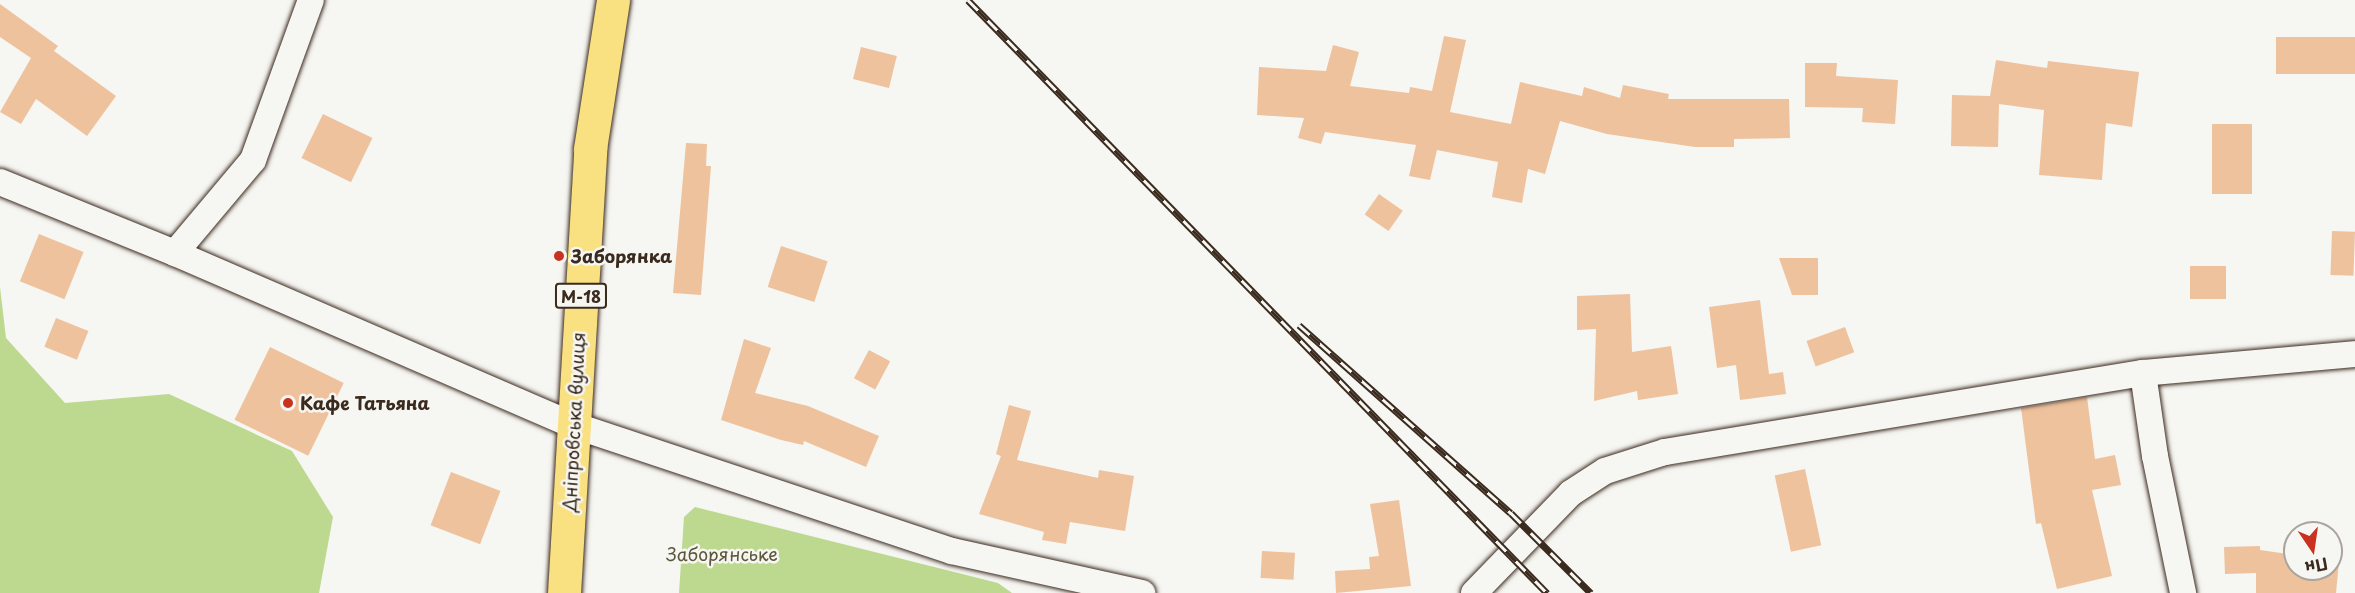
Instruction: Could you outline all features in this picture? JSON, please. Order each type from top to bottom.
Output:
[{"type":"highway","name":"Дніпровська вулиця","points":[[564,593],[590,149],[613,0]]},
{"type":"street","points":[[175,253],[253,160],[311,0]]},
{"type":"street","points":[[0,182],[175,253],[573,425],[952,551],[1142,593]]},
{"type":"street","points":[[1474,593],[1571,493],[1605,471],[1665,452],[2143,373],[2355,354]]},
{"type":"street","points":[[2143,373],[2155,456],[2183,593]]},
{"type":"green space","points":[[0,287],[6,338],[65,403],[169,394],[292,451],[333,517],[319,593],[0,593]]},
{"type":"green space","name":"Заборянське","points":[[695,507],[998,583],[1012,593],[679,593],[684,517]]},
{"type":"building","points":[[0,4],[58,46],[54,51],[116,96],[87,136],[36,99],[21,124],[0,112],[31,58],[0,37]]},
{"type":"building","points":[[1444,36],[1466,40],[1450,112],[1511,124],[1520,82],[1582,96],[1584,87],[1620,98],[1623,85],[1669,94],[1668,99],[1789,99],[1790,138],[1734,139],[1734,147],[1695,147],[1607,134],[1560,121],[1545,174],[1528,169],[1522,203],[1492,197],[1498,162],[1437,150],[1430,180],[1409,176],[1416,145],[1325,132],[1321,144],[1298,138],[1304,118],[1257,115],[1259,67],[1326,71],[1333,45],[1359,52],[1350,86],[1409,93],[1410,87],[1432,91]]},
{"type":"building","points":[[2276,37],[2355,37],[2355,74],[2276,74]]},
{"type":"building","points":[[861,47],[897,56],[889,88],[853,79]]},
{"type":"building","points":[[1996,60],[2047,68],[2048,61],[2139,72],[2132,127],[2106,123],[2102,180],[2039,175],[2044,110],[1999,104],[1998,147],[1951,146],[1952,95],[1990,96]]},
{"type":"building","points":[[1805,63],[1837,63],[1836,76],[1898,80],[1895,124],[1862,122],[1863,108],[1805,107]]},
{"type":"building","points":[[323,114],[372,138],[351,182],[302,158]]},
{"type":"building","points":[[2212,124],[2252,124],[2252,194],[2212,194]]},
{"type":"building","points":[[686,143],[707,144],[706,166],[711,166],[701,295],[673,293]]},
{"type":"building","points":[[1379,194],[1403,211],[1388,231],[1365,214]]},
{"type":"building","points":[[2332,231],[2355,232],[2353,276],[2330,275]]},
{"type":"building","points":[[39,234],[84,252],[64,299],[20,281]]},
{"type":"building","points":[[781,246],[828,261],[814,302],[768,287]]},
{"type":"building","points":[[1779,258],[1818,258],[1818,295],[1792,295]]},
{"type":"building","points":[[2190,266],[2226,266],[2226,299],[2190,299]]},
{"type":"building","points":[[1630,294],[1632,352],[1671,346],[1678,394],[1638,400],[1637,391],[1594,401],[1596,329],[1577,330],[1577,296]]},
{"type":"building","points":[[1760,300],[1769,374],[1783,372],[1786,394],[1740,400],[1736,365],[1717,368],[1709,307]]},
{"type":"building","points":[[56,318],[88,331],[77,360],[44,347]]},
{"type":"building","points":[[1845,327],[1854,352],[1816,366],[1806,341]]},
{"type":"building","points":[[744,339],[771,348],[755,393],[808,406],[879,436],[866,467],[804,441],[803,445],[781,440],[721,420]]},
{"type":"building","name":"Кафе Татьяна","points":[[270,347],[344,383],[308,456],[234,420]]},
{"type":"building","points":[[869,350],[890,361],[875,390],[854,378]]},
{"type":"building","points":[[2087,397],[2095,459],[2115,455],[2121,485],[2092,490],[2112,576],[2057,589],[2041,523],[2036,524],[2021,408]]},
{"type":"building","points":[[1009,405],[1031,411],[1017,460],[1098,478],[1099,470],[1134,476],[1125,531],[1070,522],[1066,544],[1042,540],[1044,532],[979,514],[1001,456],[996,454]]},
{"type":"building","points":[[1805,469],[1821,545],[1791,552],[1775,475]]},
{"type":"building","points":[[451,472],[500,491],[480,544],[431,525]]},
{"type":"building","points":[[1399,500],[1411,586],[1336,593],[1335,571],[1370,569],[1369,557],[1379,556],[1370,504]]},
{"type":"building","points":[[2260,546],[2260,550],[2283,553],[2283,581],[2337,581],[2336,593],[2256,593],[2256,573],[2225,574],[2224,547]]},
{"type":"building","points":[[1262,551],[1295,553],[1294,580],[1261,578]]},
{"type":"railway","points":[[968,0],[1547,593]]},
{"type":"railway","points":[[1299,325],[1511,513],[1591,593]]},
{"type":"place","name":"Заборянка","points":[[559,256]]},
{"type":"place","name":"Кафе Татьяна","points":[[288,403]]}]
